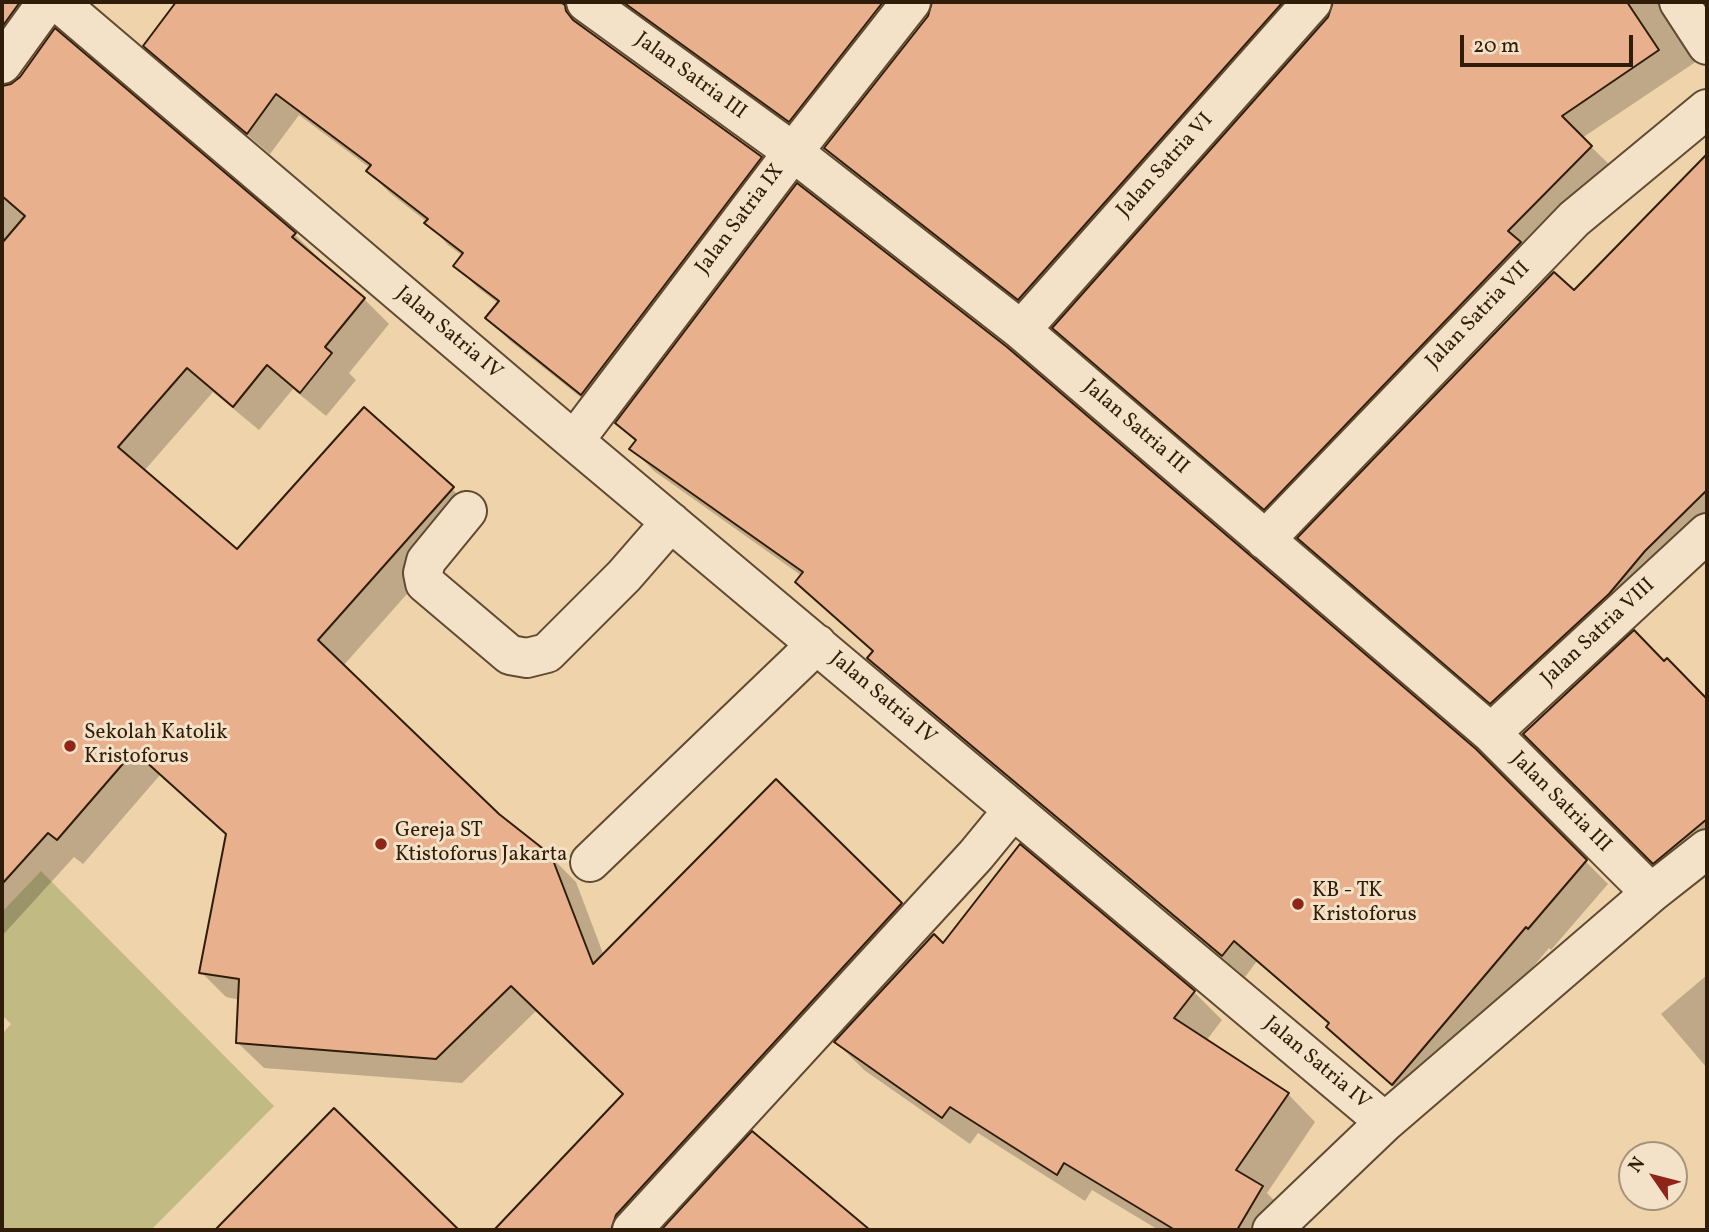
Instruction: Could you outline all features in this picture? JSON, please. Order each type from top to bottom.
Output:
[{"type":"street","points":[[2,64],[47,2]]},
{"type":"street","name":"Jalan Satria IV","points":[[58,2],[574,441],[1385,1122],[1651,893],[1707,849]]},
{"type":"street","name":"Jalan Satria III","points":[[586,2],[793,152],[1021,330],[1491,733],[1651,893]]},
{"type":"street","name":"Jalan Satria IX","points":[[574,441],[793,152],[911,2]]},
{"type":"street","name":"Jalan Satria VI","points":[[1021,330],[1312,2]]},
{"type":"street","points":[[1679,2],[1707,45]]},
{"type":"street","name":"Jalan Satria VII","points":[[1265,540],[1574,219],[1707,109]]},
{"type":"street","points":[[467,511],[426,561],[423,573],[425,583],[510,654],[527,658],[547,653],[624,576],[671,522]]},
{"type":"street","name":"Jalan Satria VIII","points":[[1491,733],[1707,533]]},
{"type":"street","points":[[590,862],[817,644]]},
{"type":"street","points":[[632,1230],[958,875],[1013,810]]},
{"type":"street","points":[[1272,1230],[1385,1122]]},
{"type":"shaded area","points":[[41,871],[274,1106],[151,1230],[2,1230],[2,1034],[11,1024],[2,1015],[2,912]]},
{"type":"building","points":[[2,2],[20,2],[2,27]]},
{"type":"building","points":[[176,2],[560,2],[565,5],[573,20],[762,157],[581,395],[485,318],[499,301],[453,266],[463,253],[424,223],[428,219],[366,171],[371,165],[276,94],[247,134],[143,46]]},
{"type":"building","points":[[623,2],[883,2],[789,122]]},
{"type":"building","points":[[932,2],[1283,2],[1018,300],[824,148],[928,16]]},
{"type":"building","points":[[1333,2],[1627,2],[1659,50],[1562,116],[1592,146],[1508,231],[1521,242],[1264,510],[1052,328],[1328,17]]},
{"type":"building","points":[[55,28],[296,233],[292,237],[365,298],[325,347],[332,353],[300,393],[267,365],[233,407],[187,368],[118,447],[237,549],[364,407],[454,487],[318,640],[499,814],[551,855],[593,964],[776,779],[902,903],[616,1215],[611,1230],[494,1230],[623,1094],[511,986],[436,1059],[236,1043],[239,979],[199,973],[226,834],[134,751],[57,840],[48,833],[2,884],[2,243],[25,216],[2,196],[2,86],[11,84],[20,77]]},
{"type":"building","points":[[1707,154],[1707,490],[1645,551],[1609,594],[1490,704],[1297,538],[1554,272],[1574,290]]},
{"type":"building","points":[[797,183],[1007,347],[1476,749],[1587,860],[1528,929],[1526,927],[1392,1085],[1326,1027],[1329,1023],[1234,941],[1222,956],[867,658],[873,651],[795,582],[803,572],[629,449],[636,440],[615,423]]},
{"type":"building","points":[[1634,630],[1664,661],[1667,658],[1707,699],[1707,819],[1653,864],[1523,734]]},
{"type":"building","points":[[1020,844],[1195,991],[1174,1018],[1289,1093],[1236,1170],[1263,1186],[1237,1230],[1175,1230],[1064,1163],[1057,1175],[950,1107],[942,1118],[834,1042],[934,934],[943,943]]},
{"type":"building","points":[[334,1108],[459,1230],[215,1230]]},
{"type":"building","points":[[752,1131],[870,1230],[661,1230]]},
{"type":"place","name":"Sekolah Katolik Kristoforus","points":[[70,746]]},
{"type":"place","name":"Gereja ST Ktistoforus Jakarta","points":[[381,844]]},
{"type":"place","name":"KB - TK Kristoforus","points":[[1298,904]]}]
